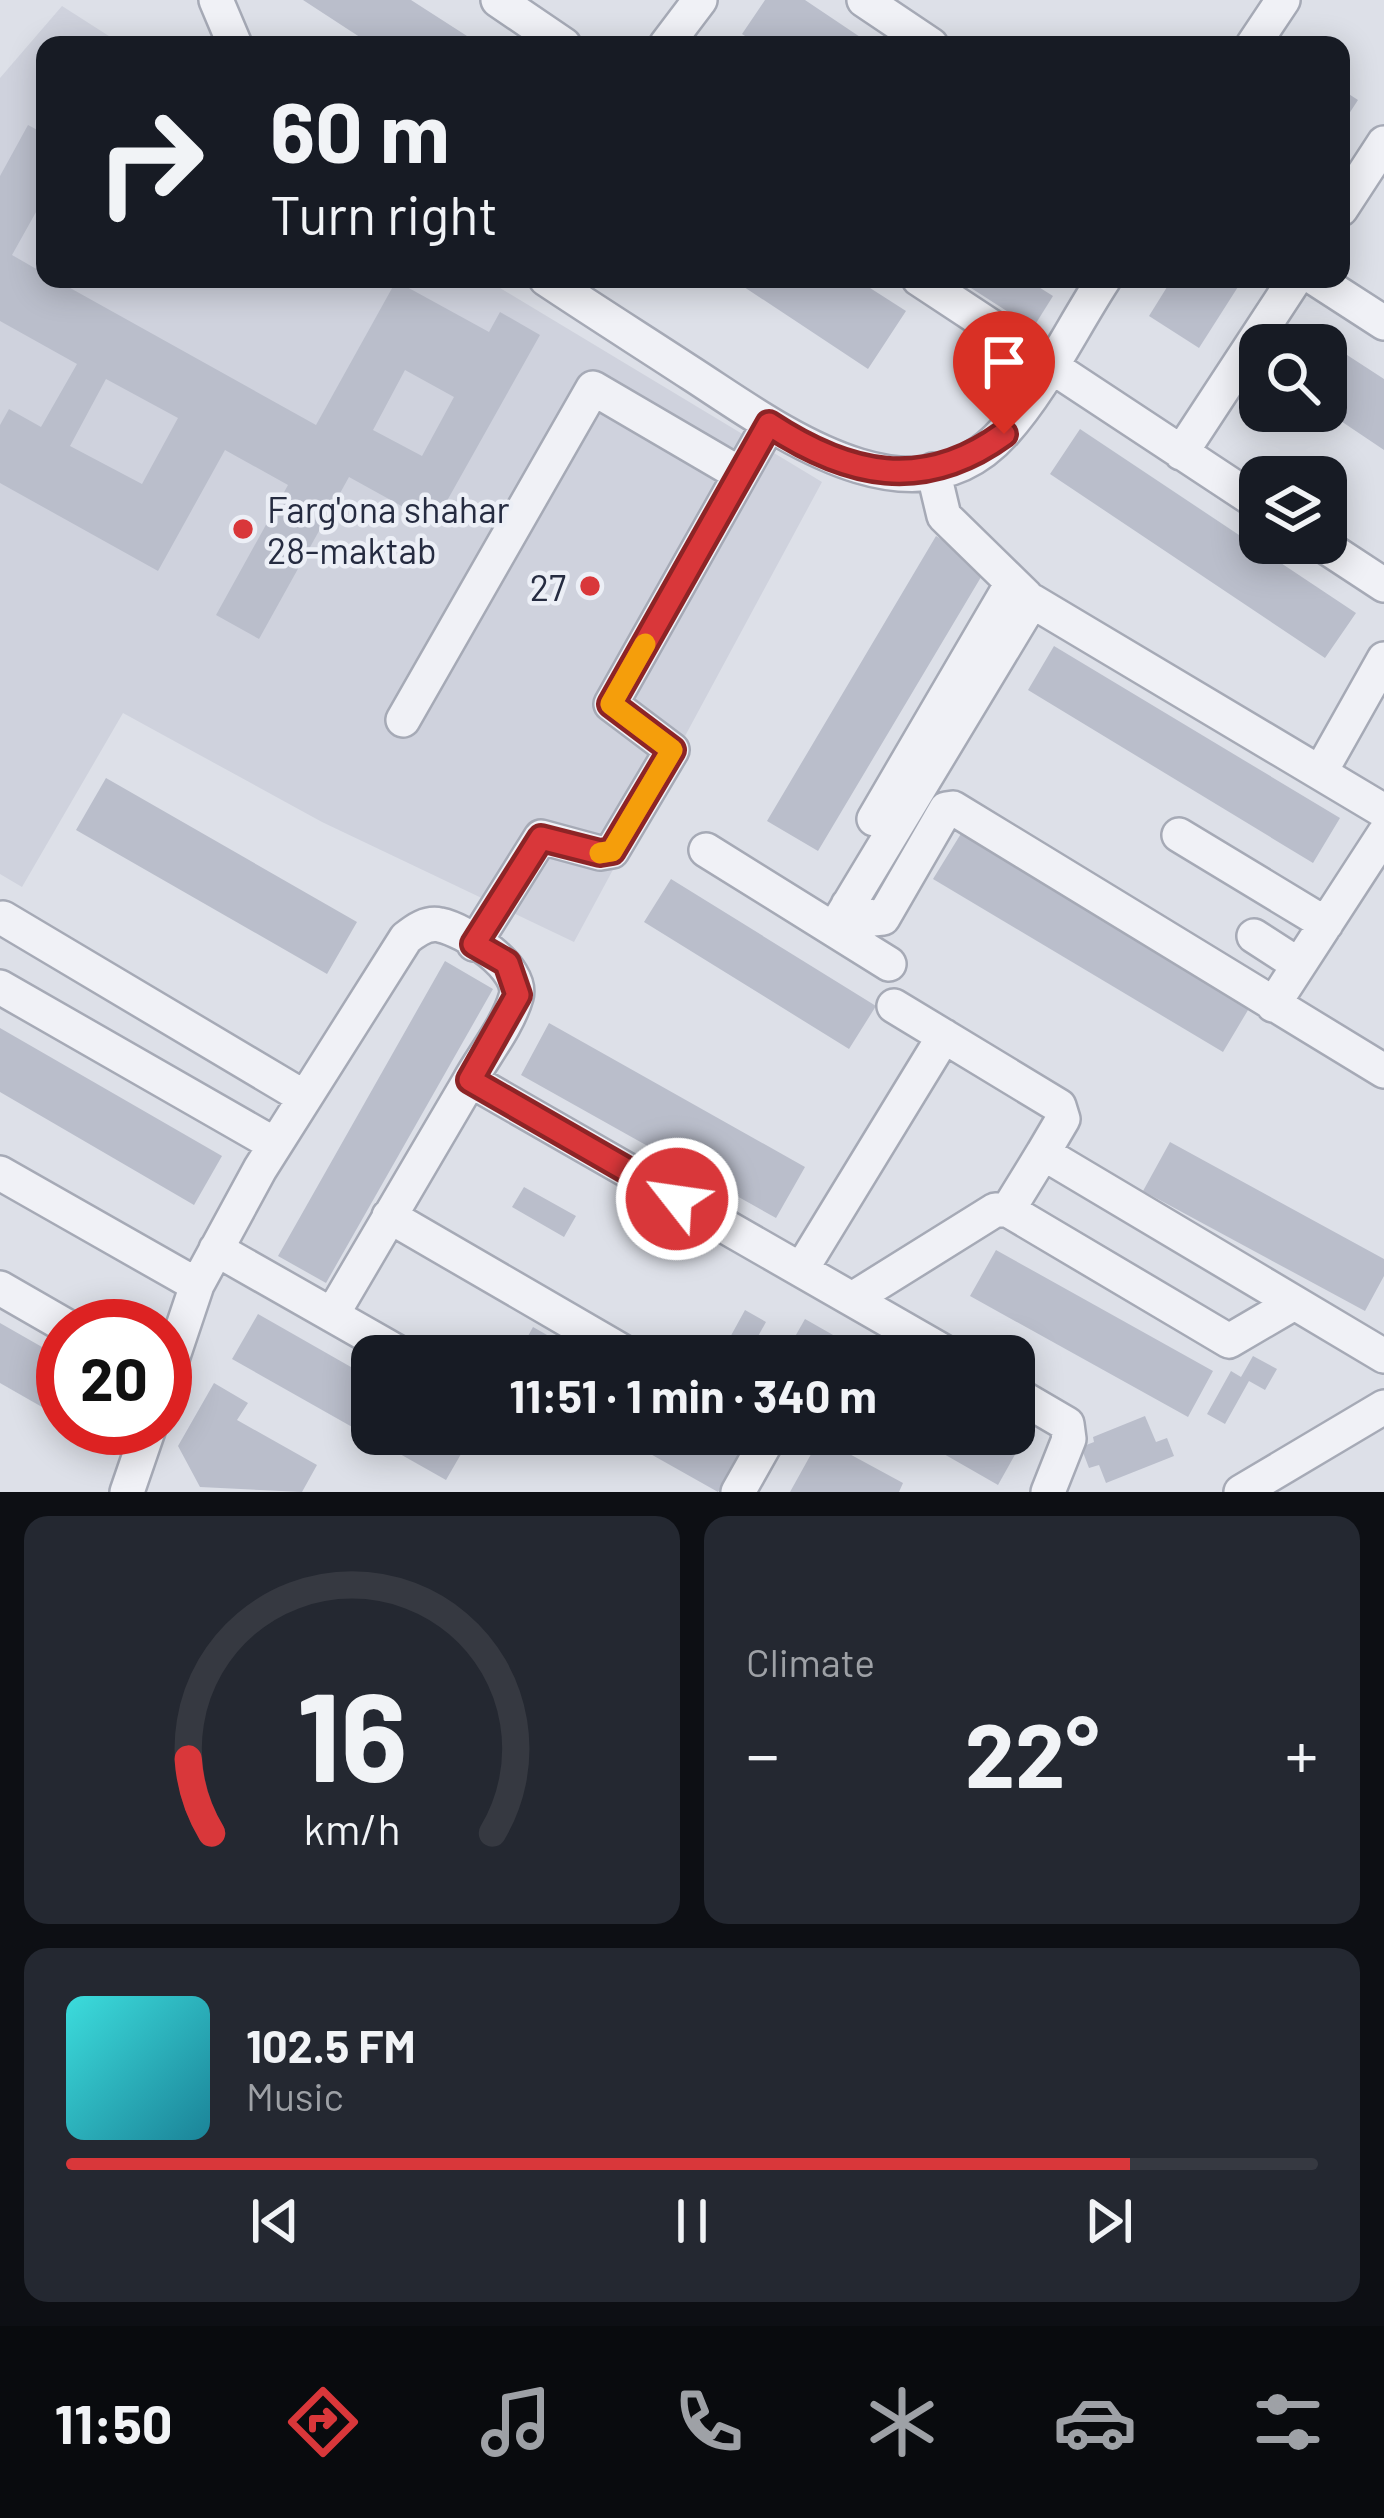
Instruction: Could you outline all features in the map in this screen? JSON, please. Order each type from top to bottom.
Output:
[{"type":"street","points":[[216,0],[231,36]]},
{"type":"street","points":[[498,0],[551,36]]},
{"type":"street","points":[[673,36],[700,0]]},
{"type":"street","points":[[864,0],[918,36]]},
{"type":"street","points":[[1257,36],[1271,4]]},
{"type":"street","points":[[1350,194],[1384,143]]},
{"type":"street","points":[[560,288],[769,424],[834,460],[899,471],[933,470],[970,457],[1004,434],[1098,288]]},
{"type":"street","points":[[933,288],[1239,490]]},
{"type":"street","points":[[1181,453],[1289,288]]},
{"type":"street","points":[[1330,288],[1384,323]]},
{"type":"street","points":[[404,720],[592,388],[740,474]]},
{"type":"street","points":[[474,944],[541,838],[600,853],[612,851],[672,750],[611,704],[769,424]]},
{"type":"street","points":[[933,470],[944,516],[1022,592],[1384,811]]},
{"type":"street","points":[[1347,561],[1384,585]]},
{"type":"street","points":[[833,918],[1022,592]]},
{"type":"street","points":[[1321,771],[1384,659]]},
{"type":"street","points":[[833,918],[883,918],[946,809],[953,808],[1384,1071]]},
{"type":"street","points":[[1273,1005],[1384,834]]},
{"type":"street","points":[[1179,835],[1326,924]]},
{"type":"street","points":[[706,850],[833,918],[890,964]]},
{"type":"street","points":[[3,918],[302,1096]]},
{"type":"street","points":[[192,1300],[302,1096],[406,938],[422,926],[440,925],[507,963],[518,995],[332,1315]]},
{"type":"street","points":[[1254,935],[1299,965]]},
{"type":"street","points":[[0,987],[274,1144]]},
{"type":"street","points":[[894,1006],[1059,1106],[1063,1119],[1009,1210]]},
{"type":"street","points":[[801,1270],[944,1036]]},
{"type":"street","points":[[470,1080],[916,1335]]},
{"type":"street","points":[[1043,1153],[1384,1356]]},
{"type":"street","points":[[0,1173],[197,1285]]},
{"type":"street","points":[[854,1298],[995,1210],[1009,1210],[1229,1341],[1294,1303]]},
{"type":"street","points":[[389,1216],[594,1335]]},
{"type":"street","points":[[216,1249],[367,1335]]},
{"type":"street","points":[[0,1288],[36,1309]]},
{"type":"street","points":[[1035,1406],[1066,1424],[1069,1438],[1048,1492]]},
{"type":"street","points":[[1241,1492],[1384,1407]]},
{"type":"street","points":[[127,1492],[139,1455]]},
{"type":"street","points":[[738,1492],[759,1455]]},
{"type":"shaded area","name":"Farg'ona shahar 28-maktab","points":[[62,6],[109,36],[36,36]]},
{"type":"shaded area","name":"Farg'ona shahar 28-maktab","points":[[36,36],[36,288],[500,288],[822,482],[574,942],[322,822],[123,713],[22,887],[0,874],[0,78]]},
{"type":"building","points":[[303,0],[411,0],[467,36],[358,36]]},
{"type":"building","points":[[765,0],[805,0],[859,36],[745,36],[742,34]]},
{"type":"building","points":[[28,125],[36,129],[36,212],[12,255],[36,269],[36,288],[70,288],[316,425],[392,288],[409,288],[489,332],[500,312],[540,335],[434,524],[349,477],[259,639],[216,615],[288,485],[225,450],[158,571],[0,483],[0,425],[9,409],[41,427],[77,364],[0,321],[0,176]],"holes":[[[405,370],[454,397],[422,456],[373,430]],[[106,379],[178,418],[142,484],[70,446]]]},
{"type":"building","points":[[746,288],[870,288],[906,311],[868,369]]},
{"type":"building","points":[[971,288],[1040,288],[1053,296],[1033,328]]},
{"type":"building","points":[[1166,288],[1237,288],[1199,348],[1149,316]]},
{"type":"building","points":[[1347,355],[1384,379],[1384,450],[1347,425]]},
{"type":"building","points":[[1080,429],[1239,535],[1239,564],[1282,564],[1356,613],[1325,658],[1050,474]]},
{"type":"building","points":[[936,536],[987,567],[818,851],[767,821]]},
{"type":"building","points":[[1054,646],[1340,818],[1313,863],[1028,690]]},
{"type":"building","points":[[106,778],[357,922],[327,974],[76,830]]},
{"type":"building","points":[[962,832],[1251,1005],[1223,1052],[933,879]]},
{"type":"building","points":[[671,879],[876,1006],[849,1049],[644,922]]},
{"type":"building","points":[[445,961],[493,989],[326,1283],[278,1256]]},
{"type":"building","points":[[549,1023],[805,1167],[776,1218],[521,1075]]},
{"type":"building","points":[[0,1028],[222,1156],[194,1205],[0,1092]]},
{"type":"building","points":[[1170,1142],[1384,1259],[1384,1276],[1365,1311],[1143,1191]]},
{"type":"building","points":[[524,1187],[576,1216],[564,1237],[512,1207]]},
{"type":"building","points":[[996,1250],[1213,1371],[1188,1417],[970,1296]]},
{"type":"building","points":[[745,1310],[766,1322],[759,1335],[731,1335]]},
{"type":"building","points":[[258,1314],[351,1367],[351,1426],[232,1359]]},
{"type":"building","points":[[805,1319],[833,1335],[796,1335]]},
{"type":"building","points":[[0,1323],[36,1344],[36,1404],[0,1383]]},
{"type":"building","points":[[1253,1356],[1277,1369],[1265,1390],[1249,1381],[1225,1424],[1207,1414],[1231,1371],[1241,1377]]},
{"type":"building","points":[[214,1383],[248,1403],[237,1420],[317,1465],[302,1492],[200,1487],[183,1455],[192,1455],[192,1422]]},
{"type":"building","points":[[1145,1416],[1156,1442],[1167,1438],[1174,1456],[1106,1483],[1099,1465],[1089,1468],[1081,1447],[1094,1442],[1093,1437]]},
{"type":"building","points":[[402,1455],[460,1455],[446,1480]]},
{"type":"building","points":[[652,1455],[742,1455],[718,1492]]},
{"type":"building","points":[[811,1455],[851,1455],[903,1483],[899,1492],[790,1492]]},
{"type":"building","points":[[946,1455],[1015,1455],[998,1485]]},
{"type":"slow traffic","points":[[600,853],[612,851],[672,750],[611,704],[645,644]]},
{"type":"place","name":"Farg'ona shahar 28-maktab","points":[[243,529]]},
{"type":"place","name":"27","points":[[590,586]]},
{"type":"route","points":[[677,1199],[470,1080],[518,995],[507,963],[474,944],[541,838],[552,837],[600,853],[612,851],[672,750],[611,704],[769,424],[834,460],[899,471],[952,466],[1004,434]]}]
